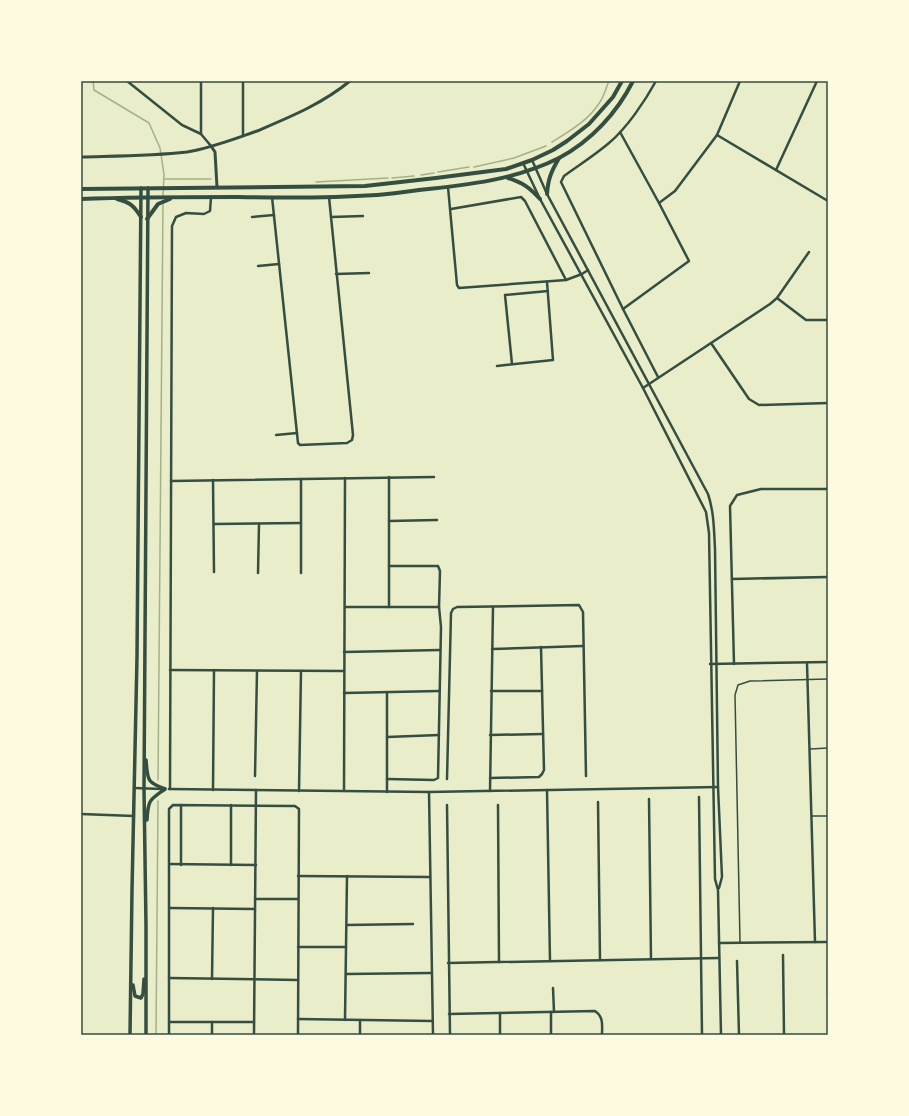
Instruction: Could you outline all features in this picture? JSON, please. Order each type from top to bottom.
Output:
[{"type":"highway","points":[[81,189],[365,186],[506,168],[532,160],[553,150],[567,141],[589,124],[613,97],[622,81]]},
{"type":"highway","points":[[81,198],[272,198],[378,195],[508,178],[559,158],[593,134],[616,109],[627,94],[633,81]]},
{"type":"highway","points":[[547,194],[548,181],[559,158]]},
{"type":"highway","points":[[508,178],[522,182],[528,186],[540,199]]},
{"type":"highway","points":[[147,219],[158,204],[175,197]]},
{"type":"highway","points":[[111,198],[128,202],[136,209],[141,217]]},
{"type":"main road","points":[[130,1035],[137,649],[141,188]]},
{"type":"main road","points":[[146,1035],[144,722],[148,188]]},
{"type":"main road","points":[[144,722],[147,775],[149,781],[167,789]]},
{"type":"main road","points":[[145,849],[149,804],[153,797],[167,789]]},
{"type":"main road","points":[[131,966],[135,996],[141,998],[146,964]]},
{"type":"street","points":[[127,81],[182,125],[201,134],[215,152],[216,187]]},
{"type":"street","points":[[201,81],[201,134]]},
{"type":"street","points":[[243,81],[243,136]]},
{"type":"street","points":[[81,157],[172,153],[211,146],[243,136],[296,115],[323,101],[350,81]]},
{"type":"street","points":[[656,81],[647,97],[620,132],[609,143],[564,176],[561,182],[658,377]]},
{"type":"street","points":[[659,203],[675,191],[717,135],[740,81]]},
{"type":"street","points":[[776,170],[817,81]]},
{"type":"street","points":[[620,132],[689,261],[623,309]]},
{"type":"street","points":[[717,135],[828,200]]},
{"type":"street","points":[[532,160],[547,194],[708,494],[712,506],[715,548],[718,786],[722,877],[718,890]]},
{"type":"street","points":[[523,163],[540,199],[643,388],[706,512],[709,533],[710,664],[715,879],[718,890],[721,1035]]},
{"type":"street","points":[[448,187],[457,285],[459,288],[566,280],[588,270]]},
{"type":"street","points":[[167,789],[170,670],[172,226],[176,217],[186,213],[204,214],[210,211],[211,197]]},
{"type":"street","points":[[272,198],[298,443],[300,445],[347,443],[353,438],[329,197]]},
{"type":"street","points":[[451,209],[521,197],[525,201],[566,280]]},
{"type":"street","points":[[252,217],[274,215]]},
{"type":"street","points":[[331,217],[363,216]]},
{"type":"street","points":[[643,388],[770,304],[777,298],[809,252]]},
{"type":"street","points":[[258,266],[279,264]]},
{"type":"street","points":[[336,274],[370,273]]},
{"type":"street","points":[[497,366],[554,360],[547,282]]},
{"type":"street","points":[[512,364],[505,295],[548,291]]},
{"type":"street","points":[[777,298],[806,320],[828,320]]},
{"type":"street","points":[[711,343],[749,400],[759,405],[828,403]]},
{"type":"street","points":[[276,434],[297,433]]},
{"type":"street","points":[[389,477],[389,607]]},
{"type":"street","points":[[171,481],[434,477]]},
{"type":"street","points":[[344,791],[345,478]]},
{"type":"street","points":[[301,479],[301,573]]},
{"type":"street","points":[[214,480],[214,572]]},
{"type":"street","points":[[734,664],[730,506],[737,495],[760,490],[828,489]]},
{"type":"street","points":[[389,521],[436,520]]},
{"type":"street","points":[[214,524],[301,523]]},
{"type":"street","points":[[258,572],[259,524]]},
{"type":"street","points":[[387,779],[438,779],[441,627],[439,606],[440,571],[438,565],[389,566]]},
{"type":"street","points":[[732,579],[828,577]]},
{"type":"street","points":[[447,779],[451,613],[453,609],[457,607],[493,606],[579,605],[583,612],[586,776]]},
{"type":"street","points":[[345,607],[439,606]]},
{"type":"street","points":[[490,791],[493,606]]},
{"type":"street","points":[[492,649],[583,646]]},
{"type":"street","points":[[490,778],[539,777],[544,770],[541,647]]},
{"type":"street","points":[[344,652],[440,650]]},
{"type":"street","points":[[710,664],[828,662]]},
{"type":"street","points":[[807,663],[815,942]]},
{"type":"street","points":[[170,670],[344,671]]},
{"type":"street","points":[[213,790],[214,670]]},
{"type":"street","points":[[299,791],[301,670]]},
{"type":"street","points":[[255,776],[257,671]]},
{"type":"street","points":[[492,691],[542,691]]},
{"type":"street","points":[[387,692],[387,792]]},
{"type":"street","points":[[344,693],[439,692]]},
{"type":"street","points":[[490,735],[543,734]]},
{"type":"street","points":[[387,736],[438,735]]},
{"type":"street","points":[[134,788],[428,792],[718,786]]},
{"type":"street","points":[[254,1035],[256,790]]},
{"type":"street","points":[[547,790],[550,961]]},
{"type":"street","points":[[428,792],[433,1035]]},
{"type":"street","points":[[699,796],[702,1035]]},
{"type":"street","points":[[649,799],[651,959]]},
{"type":"street","points":[[598,802],[600,960]]},
{"type":"street","points":[[169,1035],[169,809],[173,804],[295,806],[299,809],[298,1035]]},
{"type":"street","points":[[181,805],[181,865]]},
{"type":"street","points":[[231,805],[231,865]]},
{"type":"street","points":[[447,805],[450,1035]]},
{"type":"street","points":[[498,805],[499,962]]},
{"type":"street","points":[[81,814],[134,816]]},
{"type":"street","points":[[169,864],[256,865]]},
{"type":"street","points":[[298,876],[430,876]]},
{"type":"street","points":[[345,1020],[348,876]]},
{"type":"street","points":[[255,899],[298,899]]},
{"type":"street","points":[[170,908],[255,909]]},
{"type":"street","points":[[212,979],[213,908]]},
{"type":"street","points":[[347,925],[413,924]]},
{"type":"street","points":[[719,943],[828,942]]},
{"type":"street","points":[[298,947],[346,947]]},
{"type":"street","points":[[783,955],[784,1035]]},
{"type":"street","points":[[448,963],[719,958]]},
{"type":"street","points":[[737,962],[739,1035]]},
{"type":"street","points":[[828,962],[828,995]]},
{"type":"street","points":[[346,974],[432,974]]},
{"type":"street","points":[[169,978],[298,980]]},
{"type":"street","points":[[551,1035],[553,988]]},
{"type":"street","points":[[449,1014],[595,1011],[600,1014],[602,1020],[602,1035]]},
{"type":"street","points":[[500,1013],[500,1035]]},
{"type":"street","points":[[298,1019],[432,1021]]},
{"type":"street","points":[[360,1020],[360,1035]]},
{"type":"street","points":[[169,1022],[254,1022]]},
{"type":"street","points":[[212,1022],[212,1035]]},
{"type":"lane","points":[[740,943],[735,695],[738,685],[750,681],[828,679]]},
{"type":"lane","points":[[809,749],[828,748]]},
{"type":"lane","points":[[811,816],[828,816]]},
{"type":"waterway","points":[[93,81],[94,90],[149,123],[160,148],[164,174],[163,196]]},
{"type":"waterway","points":[[552,142],[579,125],[596,108],[604,95],[609,81]]},
{"type":"waterway","points":[[474,167],[514,158],[546,146]]},
{"type":"waterway","points":[[438,172],[469,167]]},
{"type":"waterway","points":[[421,175],[434,173]]},
{"type":"waterway","points":[[392,178],[414,176]]},
{"type":"waterway","points":[[316,182],[388,178]]},
{"type":"waterway","points":[[164,179],[211,179]]},
{"type":"waterway","points":[[158,780],[163,204]]},
{"type":"waterway","points":[[156,1035],[158,801]]}]
